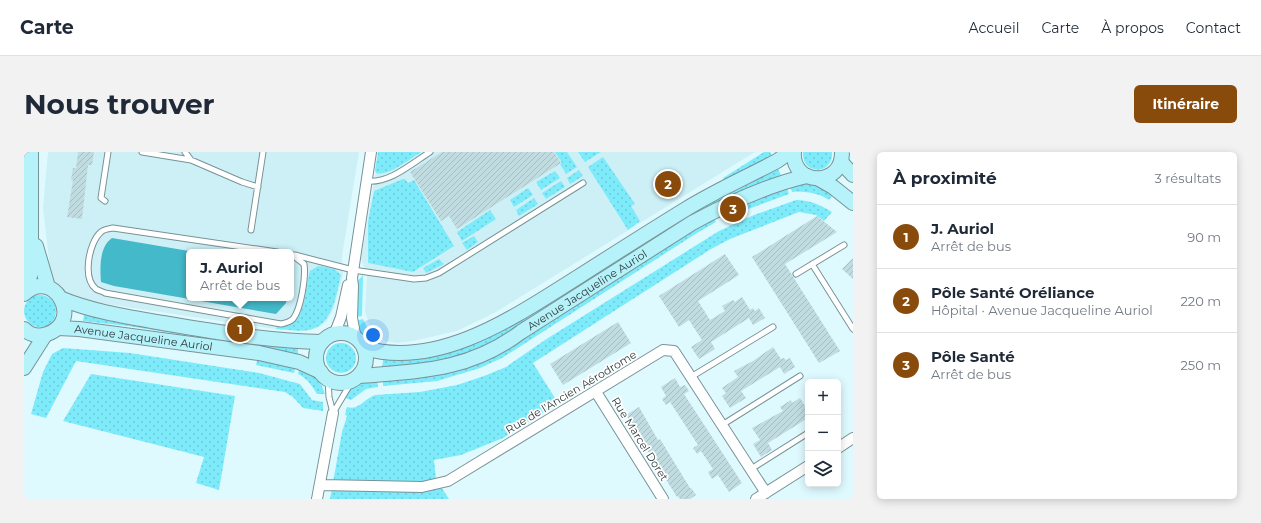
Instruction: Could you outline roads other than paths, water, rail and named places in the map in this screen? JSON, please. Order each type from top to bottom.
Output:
[{"type":"main road","points":[[26,292],[32,271],[31,152]]},
{"type":"main road","points":[[31,196],[38,152]]},
{"type":"main road","name":"Avenue Jacqueline Auriol","points":[[360,344],[381,352],[394,353],[418,351],[436,348],[479,334],[522,312],[687,208],[777,161],[790,152]]},
{"type":"main road","points":[[794,152],[796,165],[800,171],[833,187],[853,203]]},
{"type":"main road","points":[[841,155],[853,175]]},
{"type":"main road","name":"Avenue Jacqueline Auriol","points":[[355,378],[419,372],[463,362],[486,353],[509,342],[534,324],[692,223],[756,192],[774,186],[830,176],[835,172],[841,155]]},
{"type":"main road","points":[[32,233],[48,287]]},
{"type":"main road","points":[[24,329],[35,335],[45,335],[52,332],[62,323],[65,311],[62,299],[54,290],[48,287],[41,286],[26,292]]},
{"type":"main road","name":"Avenue Jacqueline Auriol","points":[[62,299],[83,306],[128,317],[218,332],[286,341],[328,339]]},
{"type":"main road","name":"Avenue Jacqueline Auriol","points":[[58,328],[79,329],[259,353],[299,362],[324,376]]},
{"type":"main road","points":[[345,334],[360,344],[365,354],[365,366],[355,378],[344,383],[336,383],[324,376],[318,367],[316,357],[319,347],[328,339],[345,334]]},
{"type":"main road","points":[[24,368],[45,335]]},
{"type":"street","points":[[360,344],[352,318],[353,274],[371,152]]},
{"type":"street","points":[[328,339],[341,317],[348,286],[353,274]]},
{"type":"street","name":"Rue de l'Ancien Aérodrome","points":[[321,485],[422,487],[448,482],[663,350],[674,351],[766,493]]},
{"type":"street","name":"Rue Marcel Doret","points":[[596,392],[663,499]]},
{"type":"street","points":[[317,499],[321,485],[333,413]]},
{"type":"street","points":[[841,446],[853,438]]},
{"type":"street","points":[[756,499],[805,468]]},
{"type":"lane","points":[[105,201],[101,198],[108,152]]},
{"type":"lane","points":[[142,152],[191,160],[242,182],[258,187]]},
{"type":"lane","points":[[185,152],[191,160]]},
{"type":"lane","points":[[251,230],[263,152]]},
{"type":"lane","points":[[366,181],[374,182],[388,178],[430,152]]},
{"type":"lane","points":[[294,255],[353,274],[414,279],[433,276],[583,183]]},
{"type":"lane","points":[[256,249],[113,228],[102,231],[94,239],[88,269],[90,280],[96,288],[105,293],[281,324],[292,320],[298,310],[305,272],[304,264],[294,256]]},
{"type":"lane","points":[[796,274],[844,245]]},
{"type":"lane","points":[[812,264],[853,329]]},
{"type":"lane","points":[[691,377],[773,327]]},
{"type":"lane","points":[[324,376],[333,413]]},
{"type":"lane","points":[[722,425],[800,376]]},
{"type":"lane","points":[[333,413],[355,378]]},
{"type":"lane","points":[[751,470],[805,435]]},
{"type":"place","name":"Pôle Santé Oréliance","points":[[668,184]]},
{"type":"place","name":"Pôle Santé","points":[[733,209]]},
{"type":"place","name":"J. Auriol","points":[[240,329]]}]
